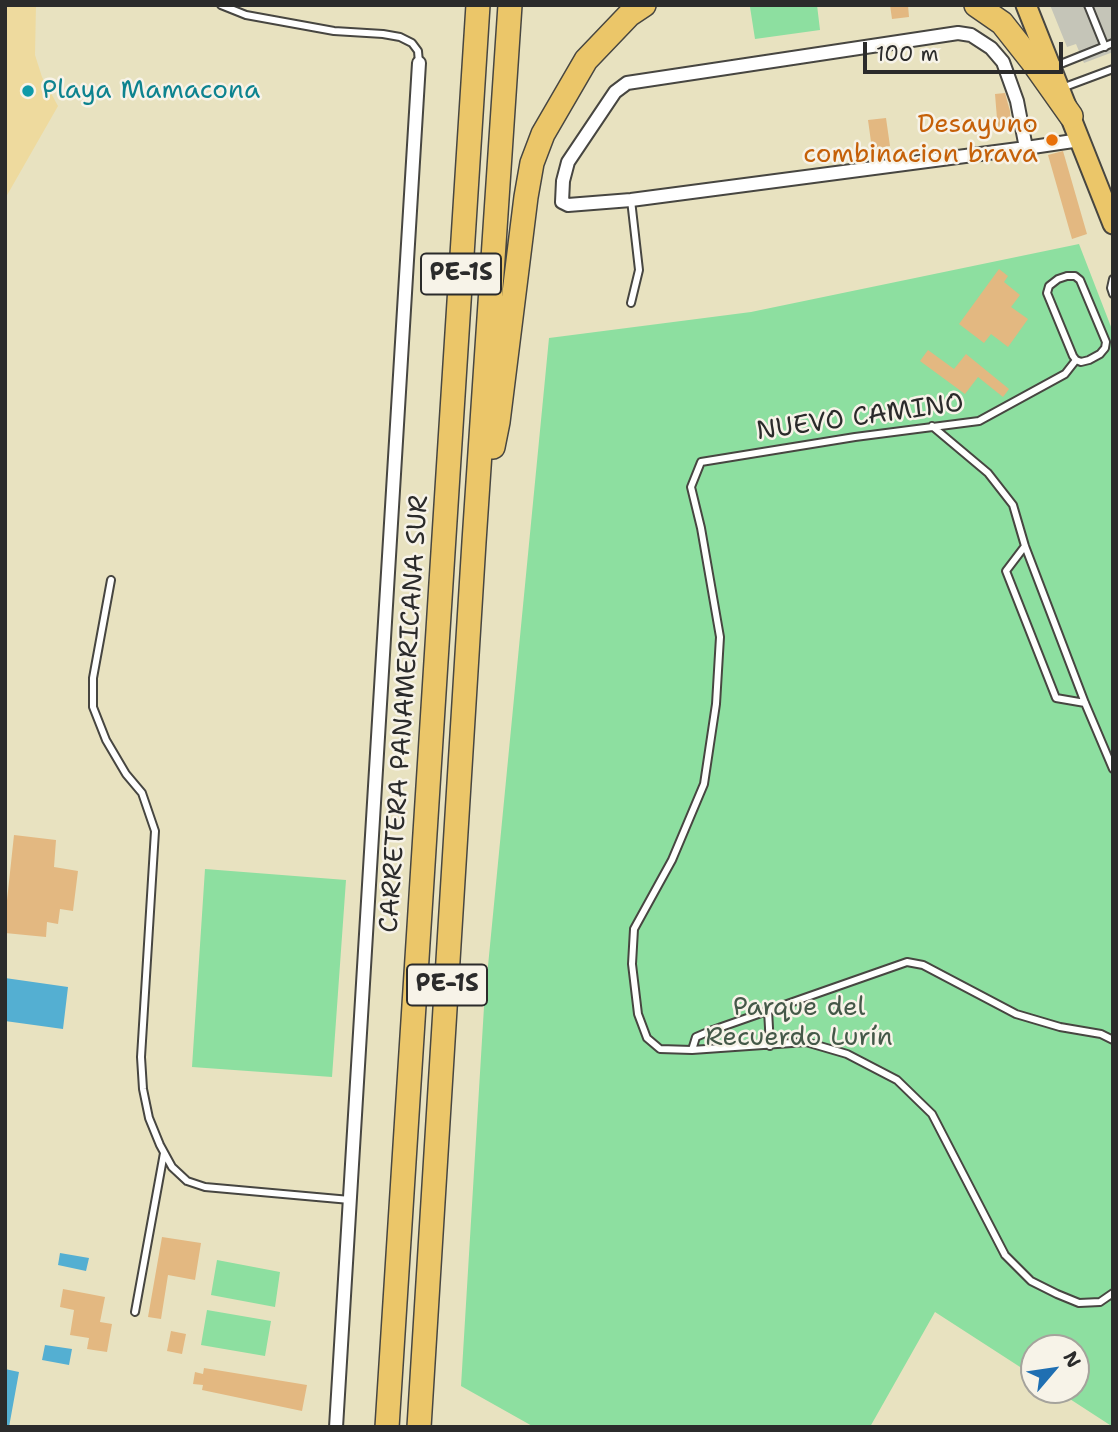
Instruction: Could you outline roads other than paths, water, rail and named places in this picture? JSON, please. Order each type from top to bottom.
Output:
[{"type":"highway","name":"CARRETERA PANAMERICANA SUR","points":[[387,1427],[478,5]]},
{"type":"highway","name":"PE-1S","points":[[419,1427],[510,5]]},
{"type":"highway","points":[[474,542],[498,422],[532,163],[543,134],[586,60],[629,15],[644,5]]},
{"type":"highway","points":[[976,5],[1002,23],[1071,116]]},
{"type":"main road","points":[[1026,5],[1113,224]]},
{"type":"street","points":[[1026,148],[1017,101],[1003,62],[991,48],[971,35],[958,33],[627,83],[615,92],[568,162],[563,181],[562,202],[568,205],[631,200],[1026,148],[1080,140]]},
{"type":"street","points":[[336,1427],[419,63]]},
{"type":"lane","points":[[221,5],[246,15],[308,27],[400,37],[412,43],[418,51],[419,63]]},
{"type":"lane","points":[[1088,5],[1105,47]]},
{"type":"lane","points":[[1052,68],[1113,43]]},
{"type":"lane","points":[[1060,89],[1113,69]]},
{"type":"lane","points":[[631,200],[639,271],[631,303]]},
{"type":"lane","points":[[1076,360],[1047,293],[1049,286],[1058,279],[1075,276],[1080,280],[1106,342],[1105,348]]},
{"type":"lane","points":[[1113,279],[1113,294]]},
{"type":"lane","name":"NUEVO CAMINO","points":[[692,1050],[660,1049],[647,1038],[638,1014],[632,964],[634,929],[672,860],[704,784],[716,704],[720,637],[691,487],[701,462],[979,421],[1065,374],[1076,360],[1089,360],[1113,344]]},
{"type":"lane","points":[[932,426],[988,473],[1013,505],[1085,703],[1113,769],[1112,779]]},
{"type":"lane","points":[[1026,546],[1006,571],[1056,698],[1085,703]]},
{"type":"lane","points":[[111,580],[93,678],[93,707],[106,740],[126,774],[142,793],[155,831],[141,1057],[143,1089],[149,1118],[172,1167],[187,1181],[205,1187],[350,1200]]},
{"type":"lane","points":[[1113,1040],[1101,1034],[1060,1027],[1016,1014],[923,965],[906,961],[710,1031],[696,1037],[692,1050],[806,1042],[847,1054],[897,1080],[932,1114],[1005,1255],[1031,1281],[1079,1303],[1100,1302],[1113,1293]]},
{"type":"lane","points":[[768,1010],[770,1046]]},
{"type":"lane","points":[[135,1312],[164,1153]]},
{"type":"water","points":[[5,978],[68,987],[63,1029],[5,1021]]},
{"type":"water","points":[[60,1253],[89,1258],[86,1271],[58,1265]]},
{"type":"water","points":[[45,1345],[72,1349],[69,1365],[42,1360]]},
{"type":"water","points":[[5,1369],[19,1372],[9,1427],[5,1426]]},
{"type":"place","name":"Playa Mamacona","points":[[28,91]]},
{"type":"place","name":"Desayuno combinacion brava","points":[[1052,140]]},
{"type":"park label","name":"Parque del Recuerdo Lurín","points":[[799,1023]]}]
